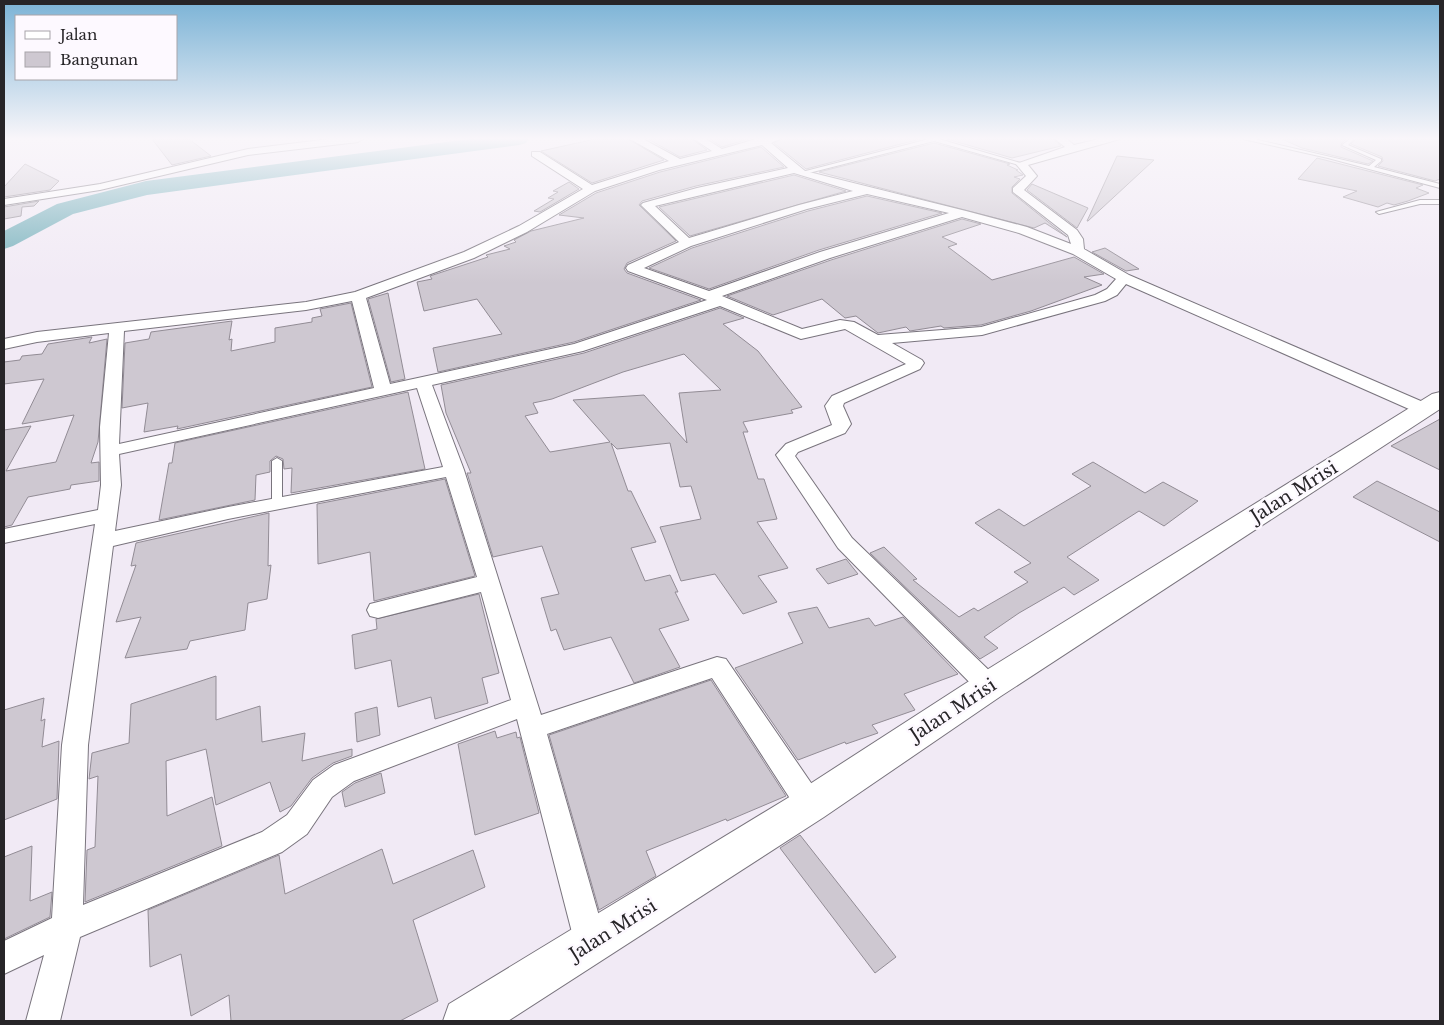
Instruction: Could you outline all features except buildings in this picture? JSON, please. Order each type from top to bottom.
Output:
[{"type":"street","points":[[4,202],[101,187]]},
{"type":"street","points":[[588,187],[591,189]]},
{"type":"street","points":[[4,344],[37,337],[306,306],[358,296],[469,255],[598,187]]},
{"type":"street","points":[[687,243],[647,205],[718,187]]},
{"type":"street","points":[[853,187],[1023,230],[1078,250],[1124,278],[1432,404]]},
{"type":"street","points":[[1020,187],[1017,190],[1073,233],[1077,240],[1078,250]]},
{"type":"street","points":[[867,191],[803,207],[687,243],[634,268],[715,298],[801,334],[843,324],[852,326],[916,364],[838,400],[834,406],[842,424],[839,429],[792,448],[785,455],[845,543],[989,686]]},
{"type":"street","points":[[110,451],[578,348],[825,255],[962,213]]},
{"type":"street","points":[[878,340],[982,331],[1100,298],[1112,292],[1124,278]]},
{"type":"street","points":[[358,296],[365,329],[383,390]]},
{"type":"street","points":[[43,1021],[67,927],[75,745],[111,485],[109,427],[117,329]]},
{"type":"street","points":[[424,382],[455,470],[528,717],[591,944]]},
{"type":"street","name":"Jalan Mrisi","points":[[466,1021],[810,805],[989,686],[1432,404]]},
{"type":"street","points":[[4,536],[105,528],[278,504],[455,470]]},
{"type":"street","points":[[378,610],[488,582]]},
{"type":"street","points":[[4,958],[67,927],[272,842],[300,820],[325,784],[344,773],[528,717],[717,666],[810,805]]},
{"type":"lane","points":[[1379,212],[1420,202],[1440,202]]},
{"type":"lane","points":[[277,461],[278,504]]},
{"type":"waterway","points":[[4,241],[65,209],[155,187]]}]
